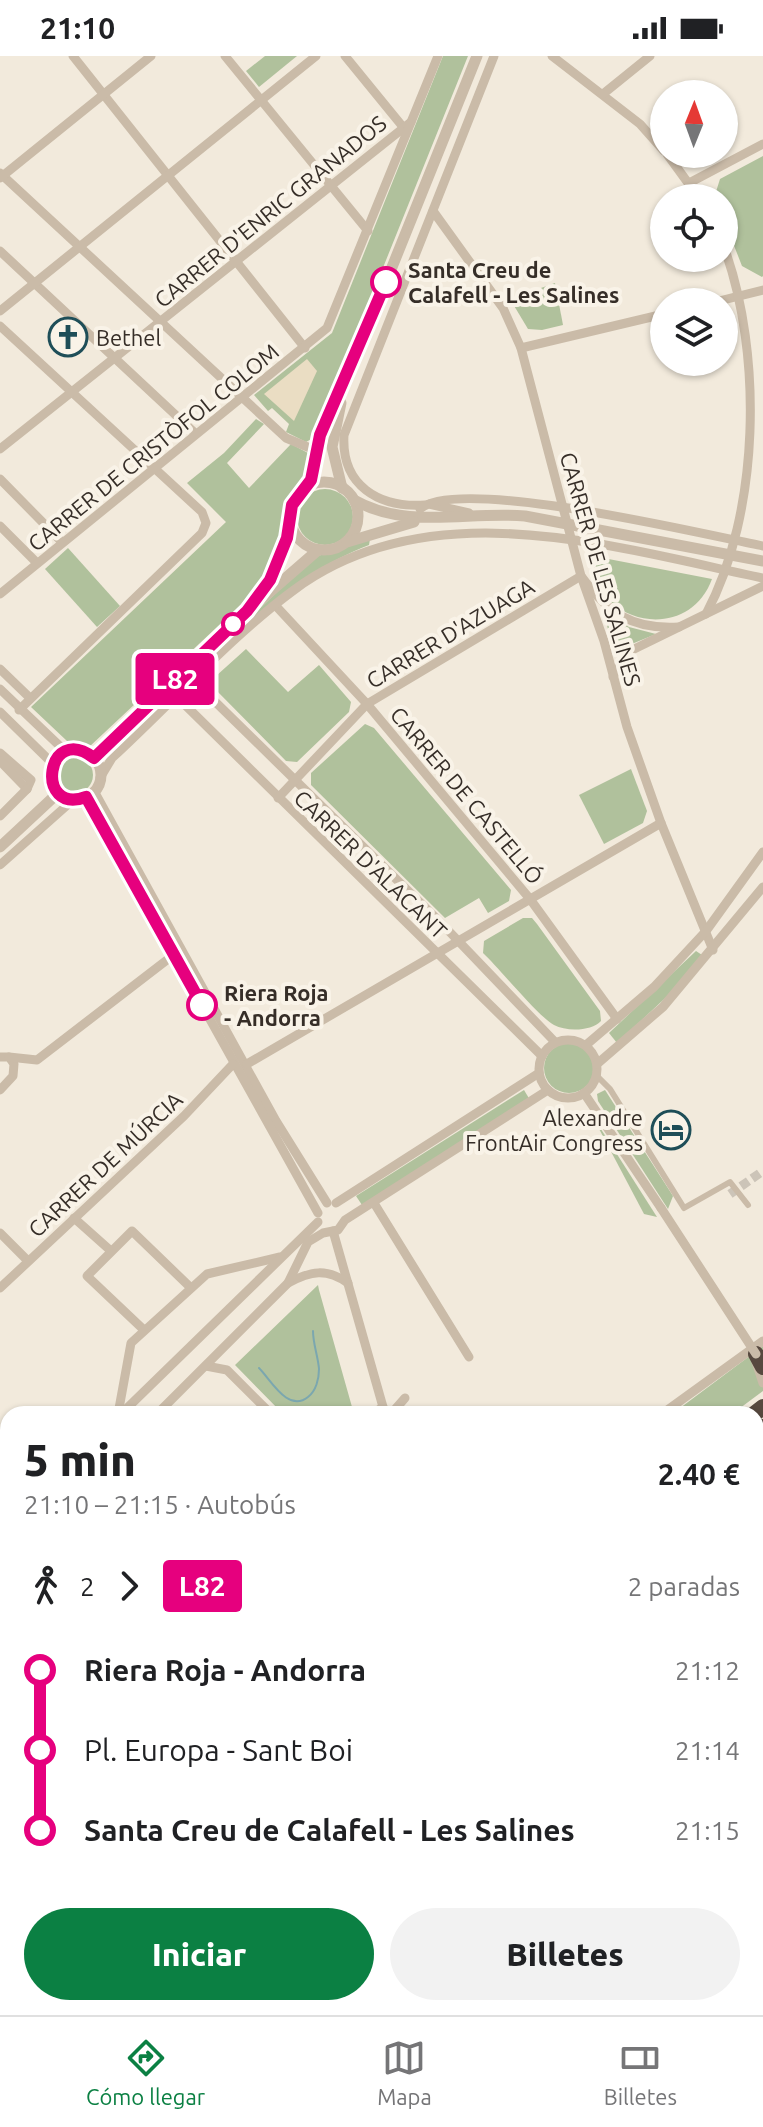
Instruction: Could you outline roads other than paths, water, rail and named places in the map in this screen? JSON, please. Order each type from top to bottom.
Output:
[{"type":"street","points":[[73,56],[305,348]]},
{"type":"street","points":[[151,56],[1,176],[244,396],[286,438],[317,451]]},
{"type":"street","points":[[225,56],[368,231],[438,56]]},
{"type":"street","points":[[0,311],[316,56]]},
{"type":"street","points":[[345,56],[403,127]]},
{"type":"street","points":[[247,611],[270,580],[291,524],[292,505],[315,470],[322,431],[347,378],[477,56]]},
{"type":"street","points":[[494,56],[344,435],[346,459],[354,476],[369,492],[386,503],[426,504],[493,498],[564,508],[763,546]]},
{"type":"street","points":[[552,56],[603,94],[650,137]]},
{"type":"street","points":[[603,94],[650,56]]},
{"type":"street","name":"CARRER D'ENRIC GRANADOS","points":[[0,449],[413,120]]},
{"type":"street","points":[[679,168],[691,182],[763,144]]},
{"type":"street","name":"CARRER DE LES SALINES","points":[[433,211],[503,308],[521,348],[581,576],[604,641],[613,678],[661,823],[713,950]]},
{"type":"street","name":"CARRER DE CRISTÒFOL COLOM","points":[[0,594],[327,328],[368,231]]},
{"type":"street","points":[[0,251],[196,434]]},
{"type":"street","points":[[706,614],[732,555],[748,462],[752,406],[749,351],[740,296],[732,272]]},
{"type":"street","points":[[740,296],[763,290]]},
{"type":"street","points":[[521,348],[650,317]]},
{"type":"street","points":[[0,326],[202,512],[205,529],[19,710]]},
{"type":"street","points":[[342,488],[332,454],[332,433],[347,378]]},
{"type":"street","points":[[339,410],[359,393]]},
{"type":"street","points":[[0,479],[62,542]]},
{"type":"street","points":[[305,488],[322,482],[342,488],[354,500],[378,513],[399,517],[473,514],[525,516],[763,561]]},
{"type":"street","points":[[346,543],[358,525],[354,500]]},
{"type":"street","points":[[426,504],[473,514]]},
{"type":"street","points":[[399,517],[414,514],[426,504]]},
{"type":"street","points":[[291,524],[300,541],[318,550],[334,549],[425,518]]},
{"type":"street","points":[[0,526],[37,563]]},
{"type":"street","points":[[393,529],[420,538]]},
{"type":"street","points":[[574,541],[600,530]]},
{"type":"street","points":[[0,865],[73,800],[90,794],[112,758],[275,605],[337,565],[373,549],[420,538],[497,533],[574,541],[763,578]]},
{"type":"street","points":[[94,758],[247,611],[318,550]]},
{"type":"street","points":[[581,576],[600,601],[628,622],[657,628],[679,627]]},
{"type":"street","name":"CARRER D'AZUAGA","points":[[278,798],[367,704],[581,576]]},
{"type":"street","points":[[613,678],[616,667],[626,653],[763,586]]},
{"type":"street","name":"CARRER DE CASTELLÓ","points":[[275,605],[367,704],[530,899],[617,1019]]},
{"type":"street","points":[[604,641],[626,653]]},
{"type":"street","points":[[0,669],[29,697]]},
{"type":"street","name":"CARRER D'ALACANT","points":[[194,681],[458,941],[555,1042]]},
{"type":"street","points":[[0,689],[66,752]]},
{"type":"street","name":"CARRER D'ALACANT","points":[[177,697],[542,1056]]},
{"type":"street","points":[[0,698],[19,710]]},
{"type":"street","points":[[1,716],[11,715],[40,729]]},
{"type":"street","points":[[1,716],[53,764]]},
{"type":"street","points":[[73,800],[58,793],[51,777],[53,764],[66,752],[81,751],[94,758],[100,778]]},
{"type":"street","points":[[0,753],[31,780],[27,789],[0,816]]},
{"type":"street","points":[[0,761],[27,789]]},
{"type":"street","points":[[0,847],[58,793]]},
{"type":"street","points":[[90,794],[233,1064],[318,1218],[331,1231],[384,1406]]},
{"type":"street","points":[[90,794],[247,1064],[276,1121],[332,1203],[345,1212],[345,1220]]},
{"type":"street","points":[[247,1064],[661,823]]},
{"type":"street","points":[[586,1045],[654,987],[706,931],[763,852]]},
{"type":"street","points":[[597,1064],[648,1023],[713,950],[763,887]]},
{"type":"street","points":[[4,1057],[37,1060],[176,953]]},
{"type":"street","points":[[571,1040],[586,1045],[597,1064],[597,1076],[584,1093],[564,1098],[548,1090],[539,1073],[542,1056],[555,1042],[571,1040]]},
{"type":"street","points":[[0,1090],[13,1076],[14,1064],[4,1057]]},
{"type":"street","name":"CARRER DE MÚRCIA","points":[[0,1288],[184,1116],[233,1064]]},
{"type":"street","points":[[128,1406],[332,1203],[539,1073]]},
{"type":"street","points":[[597,1076],[610,1089],[684,1208],[730,1182],[748,1205]]},
{"type":"street","points":[[288,1283],[308,1242],[331,1231],[548,1090]]},
{"type":"street","points":[[584,1093],[761,1364],[678,1406]]},
{"type":"street","points":[[374,1203],[469,1357]]},
{"type":"street","points":[[74,1218],[111,1251]]},
{"type":"street","points":[[144,1330],[87,1276],[132,1231],[190,1287]]},
{"type":"street","points":[[0,1233],[28,1261]]},
{"type":"street","points":[[121,1406],[131,1343],[144,1330],[207,1274],[280,1257]]},
{"type":"street","points":[[165,1406],[288,1283],[307,1273],[321,1272],[334,1274],[349,1283]]},
{"type":"street","points":[[225,1347],[227,1370]]},
{"type":"street","points":[[206,1366],[227,1370],[263,1406]]},
{"type":"street","points":[[394,1406],[405,1398]]},
{"type":"waterway","points":[[259,1368],[287,1398],[301,1401],[308,1397],[315,1388],[319,1373],[313,1331]]},
{"type":"tunnel","points":[[730,1194],[763,1171]]},
{"type":"place","name":"Santa Creu de Calafell - Les Salines","points":[[386,282]]},
{"type":"place","name":"Bethel","points":[[68,337]]},
{"type":"place","name":"Riera Roja - Andorra","points":[[202,1005]]},
{"type":"place","name":"Alexandre FrontAir Congress","points":[[671,1130]]}]
